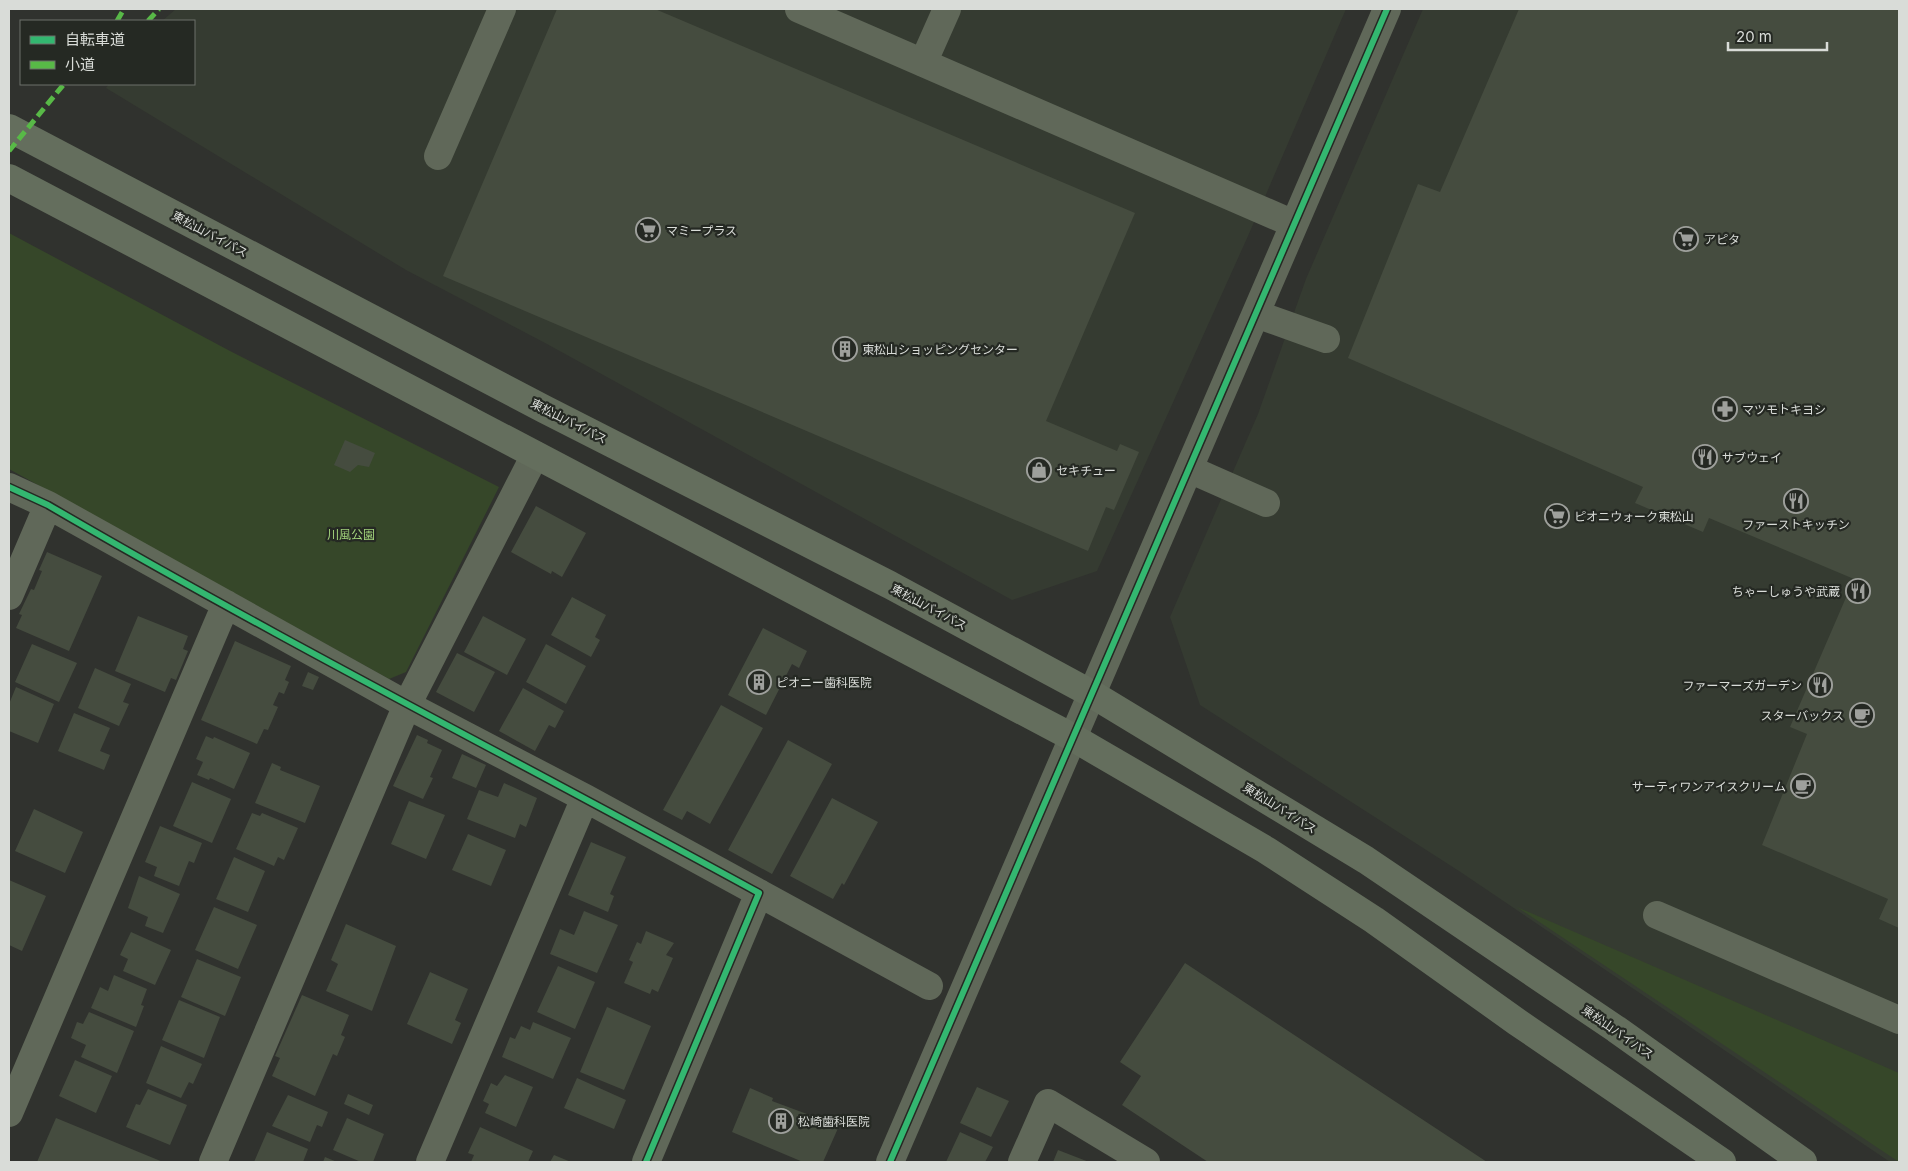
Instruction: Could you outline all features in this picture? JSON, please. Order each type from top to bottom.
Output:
[{"type":"highway","name":"東松山バイパス","points":[[9,128],[544,409],[890,586],[1092,694],[1366,860],[1616,1030],[1803,1162]]},
{"type":"highway","points":[[9,178],[1072,736],[1266,850],[1366,915],[1516,1022],[1722,1162]]},
{"type":"street","points":[[438,156],[502,9]]},
{"type":"street","points":[[799,9],[1282,219]]},
{"type":"street","points":[[923,63],[947,9]]},
{"type":"street","points":[[890,1162],[1072,736],[1092,694],[1256,314],[1282,219],[1387,9]]},
{"type":"street","points":[[1256,314],[1326,339]]},
{"type":"street","points":[[213,1162],[406,705],[522,484],[535,455]]},
{"type":"street","points":[[1189,469],[1266,503]]},
{"type":"street","points":[[9,486],[48,505],[406,705],[585,798],[929,986]]},
{"type":"street","points":[[9,596],[48,505]]},
{"type":"street","points":[[9,1113],[226,604]]},
{"type":"street","points":[[430,1162],[585,798]]},
{"type":"street","points":[[646,1162],[758,893]]},
{"type":"street","points":[[1658,915],[1899,1020]]},
{"type":"street","points":[[1022,1162],[1048,1103],[1146,1162]]},
{"type":"shaded area","points":[[176,9],[1346,9],[1248,236],[1097,571],[1012,600],[547,344],[406,270],[106,88],[108,85],[195,85],[195,20],[163,20]]},
{"type":"shaded area","name":"ピオニウォーク東松山","points":[[1423,9],[1899,9],[1899,1162],[1890,1162],[1459,871],[1200,705],[1170,617],[1258,414],[1306,279]]},
{"type":"green space","name":"川風公園","points":[[9,233],[230,351],[499,487],[406,672],[389,679],[9,469]]},
{"type":"green space","points":[[1517,907],[1899,1073],[1899,1162]]},
{"type":"building","name":"東松山ショッピングセンター","points":[[557,9],[655,9],[1135,213],[1046,421],[1117,451],[1120,444],[1139,452],[1114,510],[1106,507],[1088,551],[443,276]]},
{"type":"building","points":[[1519,9],[1899,9],[1899,928],[1879,919],[1888,899],[1762,845],[1807,734],[1790,727],[1854,579],[1709,518],[1703,532],[1635,503],[1643,487],[1348,358],[1418,184],[1440,192]]},
{"type":"building","points":[[345,440],[375,453],[369,467],[358,465],[350,472],[334,465]]},
{"type":"building","points":[[536,506],[586,533],[562,577],[552,571],[551,574],[511,552]]},
{"type":"building","points":[[47,552],[102,576],[69,651],[16,628],[22,615],[19,614],[31,589],[34,590],[42,571],[39,570]]},
{"type":"building","points":[[572,597],[606,615],[595,637],[600,640],[591,657],[551,635]]},
{"type":"building","points":[[138,616],[188,636],[183,649],[188,651],[176,680],[171,678],[165,692],[115,671]]},
{"type":"building","points":[[483,616],[526,639],[507,675],[464,652]]},
{"type":"building","name":"ピオニー歯科医院","points":[[763,628],[807,651],[799,668],[792,664],[766,715],[728,695]]},
{"type":"building","points":[[235,641],[291,666],[285,680],[289,682],[284,694],[279,692],[273,705],[278,707],[268,730],[264,729],[257,744],[201,720]]},
{"type":"building","points":[[32,644],[77,663],[59,702],[15,682]]},
{"type":"building","points":[[546,644],[586,666],[566,704],[526,682]]},
{"type":"building","points":[[457,653],[495,672],[474,712],[436,692]]},
{"type":"building","points":[[95,668],[131,684],[123,702],[129,704],[119,726],[78,708]]},
{"type":"building","points":[[308,672],[319,677],[313,690],[302,686]]},
{"type":"building","points":[[16,687],[54,704],[38,743],[9,731],[9,704]]},
{"type":"building","points":[[523,688],[564,711],[555,728],[549,725],[535,751],[499,731]]},
{"type":"building","points":[[721,705],[763,728],[710,824],[687,811],[682,820],[663,810]]},
{"type":"building","points":[[74,713],[110,728],[100,751],[110,755],[104,770],[58,751]]},
{"type":"building","points":[[417,735],[428,740],[427,743],[442,750],[430,777],[433,778],[423,799],[393,786]]},
{"type":"building","points":[[206,736],[213,739],[214,737],[250,753],[234,789],[210,778],[209,780],[197,775],[203,762],[196,759]]},
{"type":"building","points":[[788,740],[832,764],[772,874],[728,850]]},
{"type":"building","points":[[462,754],[486,765],[476,788],[452,778]]},
{"type":"building","points":[[272,763],[281,767],[280,770],[320,786],[305,823],[255,803]]},
{"type":"building","points":[[192,782],[231,799],[212,843],[173,826]]},
{"type":"building","points":[[504,783],[537,798],[526,827],[520,824],[515,838],[467,819],[479,790],[498,797]]},
{"type":"building","points":[[832,798],[878,822],[844,885],[842,883],[833,899],[790,876]]},
{"type":"building","points":[[409,801],[445,815],[426,859],[391,844]]},
{"type":"building","points":[[34,809],[83,832],[65,873],[15,851]]},
{"type":"building","points":[[252,813],[260,816],[262,813],[298,828],[284,860],[278,857],[274,866],[236,849]]},
{"type":"building","points":[[160,826],[202,843],[194,863],[189,861],[179,886],[154,876],[157,867],[145,862]]},
{"type":"building","points":[[468,834],[506,850],[491,886],[452,870]]},
{"type":"building","points":[[591,842],[626,857],[610,894],[614,896],[608,912],[568,895]]},
{"type":"building","points":[[234,857],[265,871],[248,912],[216,899]]},
{"type":"building","points":[[139,876],[180,894],[163,933],[145,926],[148,917],[128,908]]},
{"type":"building","points":[[9,880],[46,896],[22,951],[9,945]]},
{"type":"building","points":[[214,907],[257,925],[238,969],[195,950]]},
{"type":"building","points":[[584,911],[618,925],[597,973],[550,954],[560,929],[574,935]]},
{"type":"building","points":[[346,924],[396,946],[372,1011],[326,991],[338,964],[331,960]]},
{"type":"building","points":[[646,931],[674,943],[666,955],[673,958],[658,992],[652,989],[650,994],[624,983],[633,962],[629,960],[637,942],[641,944]]},
{"type":"building","points":[[131,932],[171,950],[155,985],[123,971],[128,959],[120,955]]},
{"type":"building","points":[[197,959],[241,977],[225,1016],[181,997]]},
{"type":"building","points":[[1185,963],[1487,1162],[1208,1162],[1122,1105],[1141,1076],[1120,1062]]},
{"type":"building","points":[[558,966],[595,982],[575,1029],[537,1012]]},
{"type":"building","points":[[430,972],[468,989],[455,1020],[461,1023],[452,1044],[407,1024]]},
{"type":"building","points":[[114,975],[147,989],[141,1005],[144,1006],[136,1027],[91,1008],[100,987],[108,991]]},
{"type":"building","points":[[302,995],[349,1015],[341,1035],[345,1037],[337,1056],[333,1054],[315,1096],[272,1076],[280,1058],[275,1056]]},
{"type":"building","points":[[179,1000],[220,1017],[204,1058],[162,1040]]},
{"type":"building","points":[[607,1007],[651,1026],[624,1090],[580,1072]]},
{"type":"building","points":[[89,1012],[134,1031],[117,1073],[81,1057],[86,1045],[71,1038],[77,1022],[83,1024]]},
{"type":"building","points":[[533,1022],[571,1038],[553,1079],[502,1057],[510,1037],[515,1039],[521,1026],[530,1030]]},
{"type":"building","points":[[161,1046],[202,1064],[193,1084],[189,1082],[181,1098],[146,1083]]},
{"type":"building","points":[[75,1060],[112,1076],[96,1113],[59,1096]]},
{"type":"building","points":[[505,1075],[533,1087],[516,1127],[485,1113],[489,1104],[483,1101],[491,1083],[497,1086]]},
{"type":"building","points":[[577,1078],[626,1100],[614,1129],[564,1108]]},
{"type":"building","points":[[977,1087],[1009,1101],[991,1137],[960,1123]]},
{"type":"building","name":"松崎歯科医院","points":[[750,1088],[773,1098],[772,1101],[839,1126],[823,1162],[803,1162],[732,1132]]},
{"type":"building","points":[[148,1089],[187,1105],[170,1145],[126,1127],[136,1104],[140,1105]]},
{"type":"building","points":[[348,1094],[373,1105],[369,1115],[344,1104]]},
{"type":"building","points":[[288,1095],[328,1112],[322,1127],[317,1125],[310,1142],[272,1126]]},
{"type":"building","points":[[56,1118],[163,1162],[37,1162]]},
{"type":"building","points":[[347,1118],[384,1134],[373,1162],[361,1162],[333,1150]]},
{"type":"building","points":[[480,1127],[533,1151],[528,1162],[471,1162],[474,1155],[468,1153]]},
{"type":"building","points":[[267,1132],[308,1149],[303,1162],[254,1162]]},
{"type":"building","points":[[960,1132],[993,1147],[985,1162],[946,1162]]},
{"type":"building","points":[[1058,1150],[1089,1162],[1053,1162]]},
{"type":"building","points":[[554,1155],[571,1162],[550,1162]]},
{"type":"building","points":[[325,1157],[337,1162],[323,1162]]},
{"type":"marked path","points":[[118,20],[124,9]]},
{"type":"marked path","points":[[149,20],[159,9]]},
{"type":"marked path","points":[[9,151],[63,85]]},
{"type":"cycle path","points":[[890,1162],[1387,9]]},
{"type":"cycle path","points":[[9,487],[48,505],[224,605],[759,893],[646,1162]]},
{"type":"place","name":"マミープラス","points":[[648,230]]},
{"type":"place","name":"アピタ","points":[[1686,239]]},
{"type":"place","name":"東松山ショッピングセンター","points":[[845,349]]},
{"type":"place","name":"マツモトキヨシ","points":[[1725,409]]},
{"type":"place","name":"サブウェイ","points":[[1705,457]]},
{"type":"place","name":"セキチュー","points":[[1039,470]]},
{"type":"place","name":"ファーストキッチン","points":[[1796,501]]},
{"type":"place","name":"ピオニウォーク東松山","points":[[1557,516]]},
{"type":"place","name":"ちゃーしゅうや武蔵","points":[[1858,591]]},
{"type":"place","name":"ピオニー歯科医院","points":[[759,682]]},
{"type":"place","name":"ファーマーズガーデン","points":[[1820,685]]},
{"type":"place","name":"スターバックス","points":[[1862,715]]},
{"type":"place","name":"サーティワンアイスクリーム","points":[[1803,786]]},
{"type":"place","name":"松崎歯科医院","points":[[781,1121]]}]
